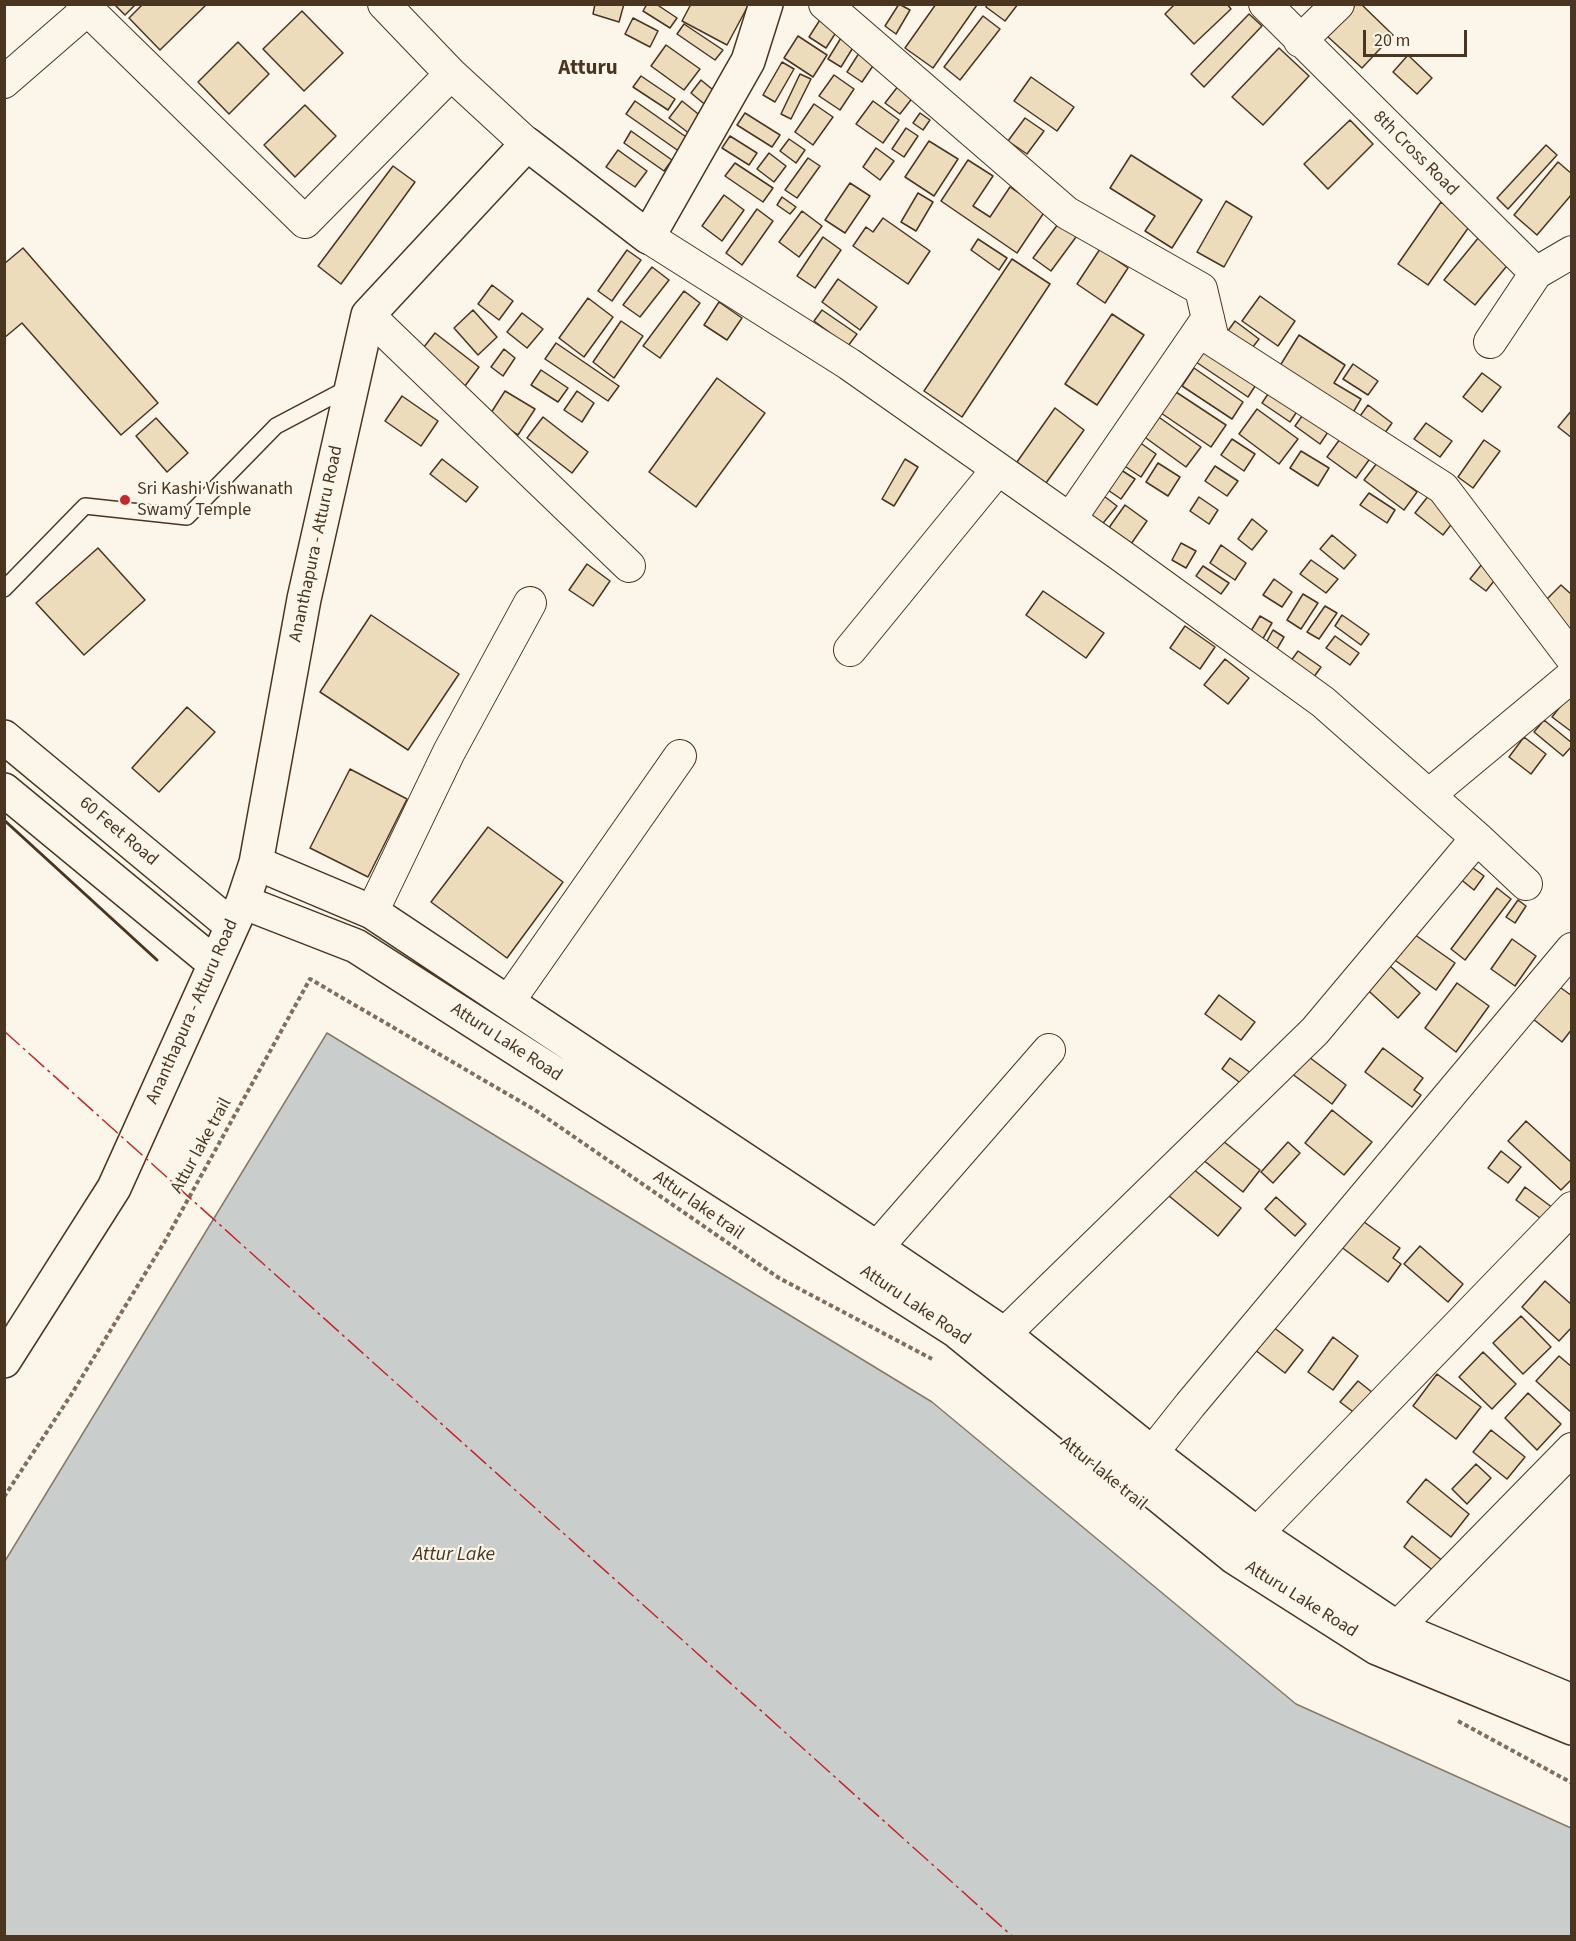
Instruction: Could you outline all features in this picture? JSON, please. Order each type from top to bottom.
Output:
[{"type":"street","points":[[384,4],[451,74],[527,144],[648,237],[849,364],[1070,519],[1323,702],[1526,884]]},
{"type":"street","points":[[648,237],[748,62],[766,4]]},
{"type":"street","points":[[825,4],[1067,213],[1201,289],[1213,340],[1443,488],[1572,658]]},
{"type":"street","name":"8th Cross Road","points":[[1265,4],[1536,273]]},
{"type":"street","points":[[1300,41],[1338,4]]},
{"type":"street","points":[[4,82],[85,7],[305,222],[451,74]]},
{"type":"street","points":[[527,144],[368,315],[629,566]]},
{"type":"street","points":[[1490,342],[1536,273],[1572,252]]},
{"type":"street","name":"Ananthapura - Atturu Road","points":[[9,1341],[114,1188],[237,914],[256,863],[304,599],[368,315]]},
{"type":"street","points":[[1070,519],[1208,318]]},
{"type":"street","points":[[850,650],[998,468]]},
{"type":"street","points":[[372,912],[449,752],[530,603]]},
{"type":"street","points":[[1429,795],[1572,676]]},
{"type":"street","name":"60 Feet Road","points":[[4,737],[237,914]]},
{"type":"street","points":[[508,1002],[680,756]]},
{"type":"street","points":[[4,790],[215,964]]},
{"type":"street","points":[[994,1344],[1315,1031],[1477,838]]},
{"type":"street","name":"Atturu Lake Road","points":[[256,863],[372,912],[508,1002],[868,1258],[955,1330],[994,1344],[1245,1546],[1387,1638],[1570,1717]]},
{"type":"street","name":"Atturu Lake Road","points":[[237,914],[356,946],[868,1258]]},
{"type":"street","points":[[1143,1464],[1572,949]]},
{"type":"street","points":[[868,1258],[1049,1050]]},
{"type":"street","points":[[1245,1546],[1572,1208]]},
{"type":"street","points":[[1387,1638],[1572,1449]]},
{"type":"lane","points":[[4,589],[85,506],[187,517],[276,426],[352,386]]},
{"type":"path","name":"Attur lake trail","points":[[4,1497],[71,1395],[165,1241],[310,979],[535,1110],[779,1278],[942,1364]]},
{"type":"path","points":[[1448,1716],[1572,1783]]},
{"type":"water","name":"Attur Lake","points":[[327,1033],[932,1402],[1296,1704],[1571,1828],[1571,1936],[5,1936],[5,1561]]},
{"type":"building","points":[[114,4],[136,4],[125,15]]},
{"type":"building","points":[[143,4],[207,4],[160,50],[129,18]]},
{"type":"building","points":[[595,4],[624,4],[619,22],[593,14]]},
{"type":"building","points":[[647,4],[656,4],[677,18],[670,28],[643,11]]},
{"type":"building","points":[[691,4],[749,4],[727,45],[682,21]]},
{"type":"building","points":[[899,4],[910,10],[896,34],[885,26]]},
{"type":"building","points":[[936,4],[977,5],[933,68],[905,48]]},
{"type":"building","points":[[987,4],[1018,4],[1005,21],[986,7]]},
{"type":"building","points":[[1175,4],[1227,4],[1231,9],[1194,44],[1165,14]]},
{"type":"building","points":[[1356,4],[1361,4],[1393,35],[1362,68],[1327,36]]},
{"type":"building","points":[[302,11],[343,53],[304,91],[263,49]]},
{"type":"building","points":[[825,12],[842,23],[826,48],[809,37]]},
{"type":"building","points":[[1249,14],[1262,26],[1204,87],[1191,74]]},
{"type":"building","points":[[983,16],[1000,29],[960,80],[944,67]]},
{"type":"building","points":[[633,18],[658,31],[650,47],[625,34]]},
{"type":"building","points":[[684,24],[723,50],[715,60],[677,34]]},
{"type":"building","points":[[798,36],[827,55],[813,77],[784,58]]},
{"type":"building","points":[[841,38],[854,46],[841,67],[828,59]]},
{"type":"building","points":[[238,42],[269,74],[229,114],[198,82]]},
{"type":"building","points":[[666,45],[700,69],[684,90],[651,66]]},
{"type":"building","points":[[1279,48],[1309,76],[1263,125],[1232,97]]},
{"type":"building","points":[[861,50],[877,60],[862,82],[847,72]]},
{"type":"building","points":[[1408,55],[1432,78],[1417,94],[1393,72]]},
{"type":"building","points":[[782,62],[794,69],[775,102],[763,95]]},
{"type":"building","points":[[800,74],[811,79],[791,119],[781,114]]},
{"type":"building","points":[[834,75],[854,89],[840,110],[819,96]]},
{"type":"building","points":[[641,76],[675,99],[668,110],[633,87]]},
{"type":"building","points":[[1031,77],[1074,107],[1057,131],[1014,101]]},
{"type":"building","points":[[701,80],[718,94],[708,107],[691,93]]},
{"type":"building","points":[[899,85],[914,96],[900,114],[885,103]]},
{"type":"building","points":[[635,101],[689,139],[680,152],[626,114]]},
{"type":"building","points":[[682,101],[702,117],[690,134],[669,118]]},
{"type":"building","points":[[873,101],[899,120],[883,143],[856,124]]},
{"type":"building","points":[[814,104],[833,117],[813,145],[795,132]]},
{"type":"building","points":[[305,105],[336,136],[295,177],[264,145]]},
{"type":"building","points":[[745,113],[780,135],[772,147],[737,125]]},
{"type":"building","points":[[920,113],[930,120],[923,130],[913,123]]},
{"type":"building","points":[[1025,118],[1044,131],[1027,154],[1008,141]]},
{"type":"building","points":[[1350,120],[1373,144],[1328,189],[1304,164]]},
{"type":"building","points":[[906,128],[918,136],[904,157],[892,149]]},
{"type":"building","points":[[631,131],[672,160],[664,171],[624,143]]},
{"type":"building","points":[[730,136],[757,153],[749,165],[722,148]]},
{"type":"building","points":[[789,139],[805,150],[796,163],[780,151]]},
{"type":"building","points":[[929,141],[958,159],[934,196],[905,177]]},
{"type":"building","points":[[1546,145],[1557,155],[1508,209],[1497,198]]},
{"type":"building","points":[[876,148],[894,161],[880,180],[863,167]]},
{"type":"building","points":[[618,150],[647,171],[635,187],[606,167]]},
{"type":"building","points":[[769,153],[786,166],[774,182],[757,169]]},
{"type":"building","points":[[1131,155],[1202,200],[1172,248],[1145,231],[1155,216],[1110,188]]},
{"type":"building","points":[[808,158],[820,166],[797,198],[785,190]]},
{"type":"building","points":[[968,160],[993,176],[973,206],[990,217],[1010,187],[1045,211],[1017,253],[941,201]]},
{"type":"building","points":[[1558,162],[1572,174],[1572,194],[1537,235],[1514,215]]},
{"type":"building","points":[[735,163],[773,188],[763,202],[725,176]]},
{"type":"building","points":[[393,166],[415,182],[341,284],[318,266]]},
{"type":"building","points":[[850,183],[870,196],[845,233],[825,220]]},
{"type":"building","points":[[918,193],[933,202],[916,231],[901,222]]},
{"type":"building","points":[[724,195],[744,210],[722,241],[702,226]]},
{"type":"building","points":[[782,197],[796,207],[790,214],[777,205]]},
{"type":"building","points":[[1226,201],[1252,217],[1224,267],[1197,252]]},
{"type":"building","points":[[1441,202],[1471,224],[1428,285],[1398,264]]},
{"type":"building","points":[[757,209],[773,221],[742,265],[726,253]]},
{"type":"building","points":[[802,211],[822,226],[799,257],[779,242]]},
{"type":"building","points":[[883,218],[930,251],[908,284],[853,246],[866,227],[873,232]]},
{"type":"building","points":[[1061,220],[1079,233],[1051,271],[1033,258]]},
{"type":"building","points":[[823,237],[841,250],[815,288],[797,276]]},
{"type":"building","points":[[1479,237],[1510,262],[1475,305],[1444,280]]},
{"type":"building","points":[[978,239],[1007,258],[999,270],[971,250]]},
{"type":"building","points":[[23,248],[158,403],[121,435],[22,323],[4,338],[4,264]]},
{"type":"building","points":[[1100,249],[1128,268],[1105,303],[1077,284]]},
{"type":"building","points":[[627,250],[641,260],[612,301],[598,291]]},
{"type":"building","points":[[1012,259],[1050,284],[962,417],[924,391]]},
{"type":"building","points":[[652,267],[669,280],[640,317],[623,305]]},
{"type":"building","points":[[838,279],[877,307],[860,330],[822,302]]},
{"type":"building","points":[[492,285],[513,301],[499,320],[478,304]]},
{"type":"building","points":[[684,291],[700,303],[660,358],[643,346]]},
{"type":"building","points":[[1260,296],[1295,321],[1278,346],[1242,321]]},
{"type":"building","points":[[588,298],[613,317],[584,357],[559,338]]},
{"type":"building","points":[[719,302],[742,318],[727,340],[704,325]]},
{"type":"building","points":[[473,310],[497,337],[478,355],[454,328]]},
{"type":"building","points":[[822,310],[857,334],[848,346],[814,321]]},
{"type":"building","points":[[522,313],[543,329],[527,348],[507,332]]},
{"type":"building","points":[[1112,314],[1144,335],[1097,405],[1065,384]]},
{"type":"building","points":[[621,321],[643,336],[614,378],[593,362]]},
{"type":"building","points":[[1235,321],[1259,339],[1249,352],[1225,335]]},
{"type":"building","points":[[435,333],[479,367],[465,386],[420,352]]},
{"type":"building","points":[[1299,335],[1345,365],[1334,383],[1361,399],[1351,416],[1278,369]]},
{"type":"building","points":[[1210,342],[1261,377],[1248,397],[1196,362]]},
{"type":"building","points":[[556,343],[619,386],[608,401],[545,359]]},
{"type":"building","points":[[504,349],[515,358],[503,376],[491,367]]},
{"type":"building","points":[[1353,364],[1378,381],[1368,395],[1343,379]]},
{"type":"building","points":[[1194,368],[1243,402],[1232,419],[1182,386]]},
{"type":"building","points":[[541,370],[568,388],[558,402],[531,385]]},
{"type":"building","points":[[1482,373],[1501,387],[1482,412],[1463,397]]},
{"type":"building","points":[[717,378],[765,413],[696,507],[649,472]]},
{"type":"building","points":[[1274,385],[1302,404],[1290,422],[1262,403]]},
{"type":"building","points":[[505,391],[535,409],[518,435],[489,416]]},
{"type":"building","points":[[577,391],[594,403],[582,422],[564,410]]},
{"type":"building","points":[[1176,392],[1226,425],[1211,447],[1161,413]]},
{"type":"building","points":[[402,396],[438,421],[421,446],[385,421]]},
{"type":"building","points":[[1368,405],[1392,423],[1382,437],[1358,419]]},
{"type":"building","points":[[1055,408],[1084,430],[1046,483],[1017,462]]},
{"type":"building","points":[[1257,409],[1298,439],[1279,464],[1239,434]]},
{"type":"building","points":[[1307,409],[1332,426],[1320,444],[1295,426]]},
{"type":"building","points":[[1572,410],[1572,438],[1558,427]]},
{"type":"building","points":[[1153,413],[1201,447],[1186,467],[1139,433]]},
{"type":"building","points":[[543,417],[588,452],[572,473],[527,438]]},
{"type":"building","points":[[156,418],[188,453],[167,472],[136,436]]},
{"type":"building","points":[[1426,423],[1452,441],[1440,457],[1414,439]]},
{"type":"building","points":[[1345,432],[1374,453],[1356,478],[1327,457]]},
{"type":"building","points":[[1132,437],[1156,454],[1141,477],[1117,461]]},
{"type":"building","points":[[1232,439],[1255,454],[1244,471],[1221,455]]},
{"type":"building","points":[[1484,440],[1500,451],[1473,488],[1458,477]]},
{"type":"building","points":[[1301,451],[1329,468],[1318,486],[1290,468]]},
{"type":"building","points":[[442,459],[478,487],[466,502],[430,474]]},
{"type":"building","points":[[905,459],[918,467],[894,506],[882,499]]},
{"type":"building","points":[[1158,463],[1180,477],[1168,496],[1146,482]]},
{"type":"building","points":[[1377,463],[1417,492],[1404,510],[1364,480]]},
{"type":"building","points":[[1115,466],[1135,479],[1121,499],[1102,486]]},
{"type":"building","points":[[1215,466],[1238,481],[1227,496],[1205,481]]},
{"type":"building","points":[[1096,490],[1117,506],[1095,533],[1075,518]]},
{"type":"building","points":[[1369,493],[1395,510],[1387,523],[1360,505]]},
{"type":"building","points":[[1429,495],[1457,517],[1443,535],[1415,513]]},
{"type":"building","points":[[1199,497],[1218,510],[1209,524],[1190,511]]},
{"type":"building","points":[[1125,505],[1147,521],[1124,554],[1101,539]]},
{"type":"building","points":[[1252,519],[1267,531],[1252,550],[1238,539]]},
{"type":"building","points":[[1332,535],[1356,555],[1344,569],[1320,549]]},
{"type":"building","points":[[1181,543],[1196,551],[1186,568],[1172,560]]},
{"type":"building","points":[[1221,545],[1246,563],[1235,580],[1210,563]]},
{"type":"building","points":[[98,548],[145,600],[84,655],[36,603]]},
{"type":"building","points":[[1486,559],[1502,571],[1486,591],[1470,579]]},
{"type":"building","points":[[1311,560],[1338,579],[1326,593],[1300,574]]},
{"type":"building","points":[[587,564],[610,581],[593,606],[569,590]]},
{"type":"building","points":[[1203,566],[1229,583],[1221,594],[1196,576]]},
{"type":"building","points":[[1274,579],[1292,592],[1282,607],[1263,595]]},
{"type":"building","points":[[1561,585],[1572,595],[1572,632],[1543,603]]},
{"type":"building","points":[[1043,591],[1104,633],[1086,658],[1026,615]]},
{"type":"building","points":[[1303,594],[1318,603],[1301,629],[1287,620]]},
{"type":"building","points":[[1325,606],[1337,613],[1319,639],[1307,632]]},
{"type":"building","points":[[371,615],[459,674],[408,750],[320,692]]},
{"type":"building","points":[[1342,615],[1369,634],[1361,645],[1335,626]]},
{"type":"building","points":[[1260,616],[1272,623],[1258,647],[1245,641]]},
{"type":"building","points":[[1185,626],[1215,647],[1200,669],[1170,648]]},
{"type":"building","points":[[1273,630],[1284,637],[1277,649],[1266,643]]},
{"type":"building","points":[[1335,636],[1359,653],[1350,665],[1326,648]]},
{"type":"building","points":[[1298,651],[1321,667],[1311,681],[1288,665]]},
{"type":"building","points":[[1225,659],[1249,678],[1228,704],[1204,685]]},
{"type":"building","points":[[1570,694],[1572,695],[1572,732],[1552,717]]},
{"type":"building","points":[[187,707],[215,732],[159,792],[132,768]]},
{"type":"building","points":[[1544,720],[1572,743],[1563,756],[1534,732]]},
{"type":"building","points":[[1524,737],[1546,754],[1531,774],[1509,757]]},
{"type":"building","points":[[350,769],[407,799],[368,877],[310,848]]},
{"type":"building","points":[[488,827],[563,882],[507,958],[431,902]]},
{"type":"building","points":[[1469,865],[1484,876],[1474,890],[1459,878]]},
{"type":"building","points":[[1497,888],[1511,899],[1465,960],[1451,949]]},
{"type":"building","points":[[1518,900],[1526,906],[1515,923],[1506,917]]},
{"type":"building","points":[[1411,932],[1455,963],[1436,990],[1392,958]]},
{"type":"building","points":[[1512,939],[1536,956],[1515,986],[1491,969]]},
{"type":"building","points":[[1381,958],[1420,993],[1398,1018],[1359,982]]},
{"type":"building","points":[[1553,982],[1572,996],[1572,1029],[1562,1042],[1528,1015]]},
{"type":"building","points":[[1457,983],[1489,1006],[1456,1052],[1425,1028]]},
{"type":"building","points":[[1219,995],[1255,1022],[1241,1040],[1205,1014]]},
{"type":"building","points":[[1383,1048],[1423,1078],[1414,1090],[1421,1095],[1412,1107],[1365,1072]]},
{"type":"building","points":[[1305,1054],[1346,1085],[1332,1104],[1291,1073]]},
{"type":"building","points":[[1230,1058],[1255,1076],[1247,1088],[1222,1069]]},
{"type":"building","points":[[1332,1110],[1372,1142],[1344,1175],[1305,1143]]},
{"type":"building","points":[[1526,1121],[1572,1163],[1572,1179],[1561,1190],[1508,1141]]},
{"type":"building","points":[[1214,1134],[1260,1170],[1243,1192],[1197,1155]]},
{"type":"building","points":[[1288,1142],[1300,1153],[1273,1183],[1261,1172]]},
{"type":"building","points":[[1501,1151],[1521,1167],[1508,1183],[1488,1168]]},
{"type":"building","points":[[1192,1168],[1241,1208],[1218,1236],[1169,1196]]},
{"type":"building","points":[[1525,1187],[1553,1208],[1544,1221],[1516,1200]]},
{"type":"building","points":[[1276,1197],[1306,1224],[1295,1236],[1265,1209]]},
{"type":"building","points":[[1360,1219],[1400,1248],[1393,1258],[1401,1264],[1388,1282],[1340,1246]]},
{"type":"building","points":[[1420,1246],[1463,1284],[1448,1302],[1404,1264]]},
{"type":"building","points":[[1545,1281],[1572,1305],[1572,1327],[1559,1341],[1522,1307]]},
{"type":"building","points":[[1521,1316],[1551,1347],[1523,1374],[1493,1343]]},
{"type":"building","points":[[1264,1320],[1303,1350],[1285,1373],[1246,1343]]},
{"type":"building","points":[[1333,1337],[1358,1356],[1333,1390],[1308,1372]]},
{"type":"building","points":[[1483,1352],[1516,1384],[1492,1409],[1459,1377]]},
{"type":"building","points":[[1559,1356],[1572,1367],[1572,1413],[1536,1381]]},
{"type":"building","points":[[1437,1374],[1481,1407],[1456,1439],[1413,1406]]},
{"type":"building","points":[[1358,1381],[1373,1393],[1356,1414],[1340,1402]]},
{"type":"building","points":[[1528,1393],[1561,1424],[1537,1450],[1505,1418]]},
{"type":"building","points":[[1491,1430],[1525,1457],[1507,1479],[1473,1452]]},
{"type":"building","points":[[1476,1464],[1491,1478],[1467,1504],[1452,1489]]},
{"type":"building","points":[[1426,1479],[1469,1514],[1451,1537],[1407,1502]]},
{"type":"building","points":[[1412,1536],[1444,1562],[1435,1572],[1404,1547]]},
{"type":"wall","points":[[4,820],[157,960]]},
{"type":"power","points":[[4,1031],[1012,1936]]},
{"type":"place","name":"Sri Kashi Vishwanath Swamy Temple","points":[[125,500]]},
{"type":"district","name":"Atturu","points":[[588,69]]}]
